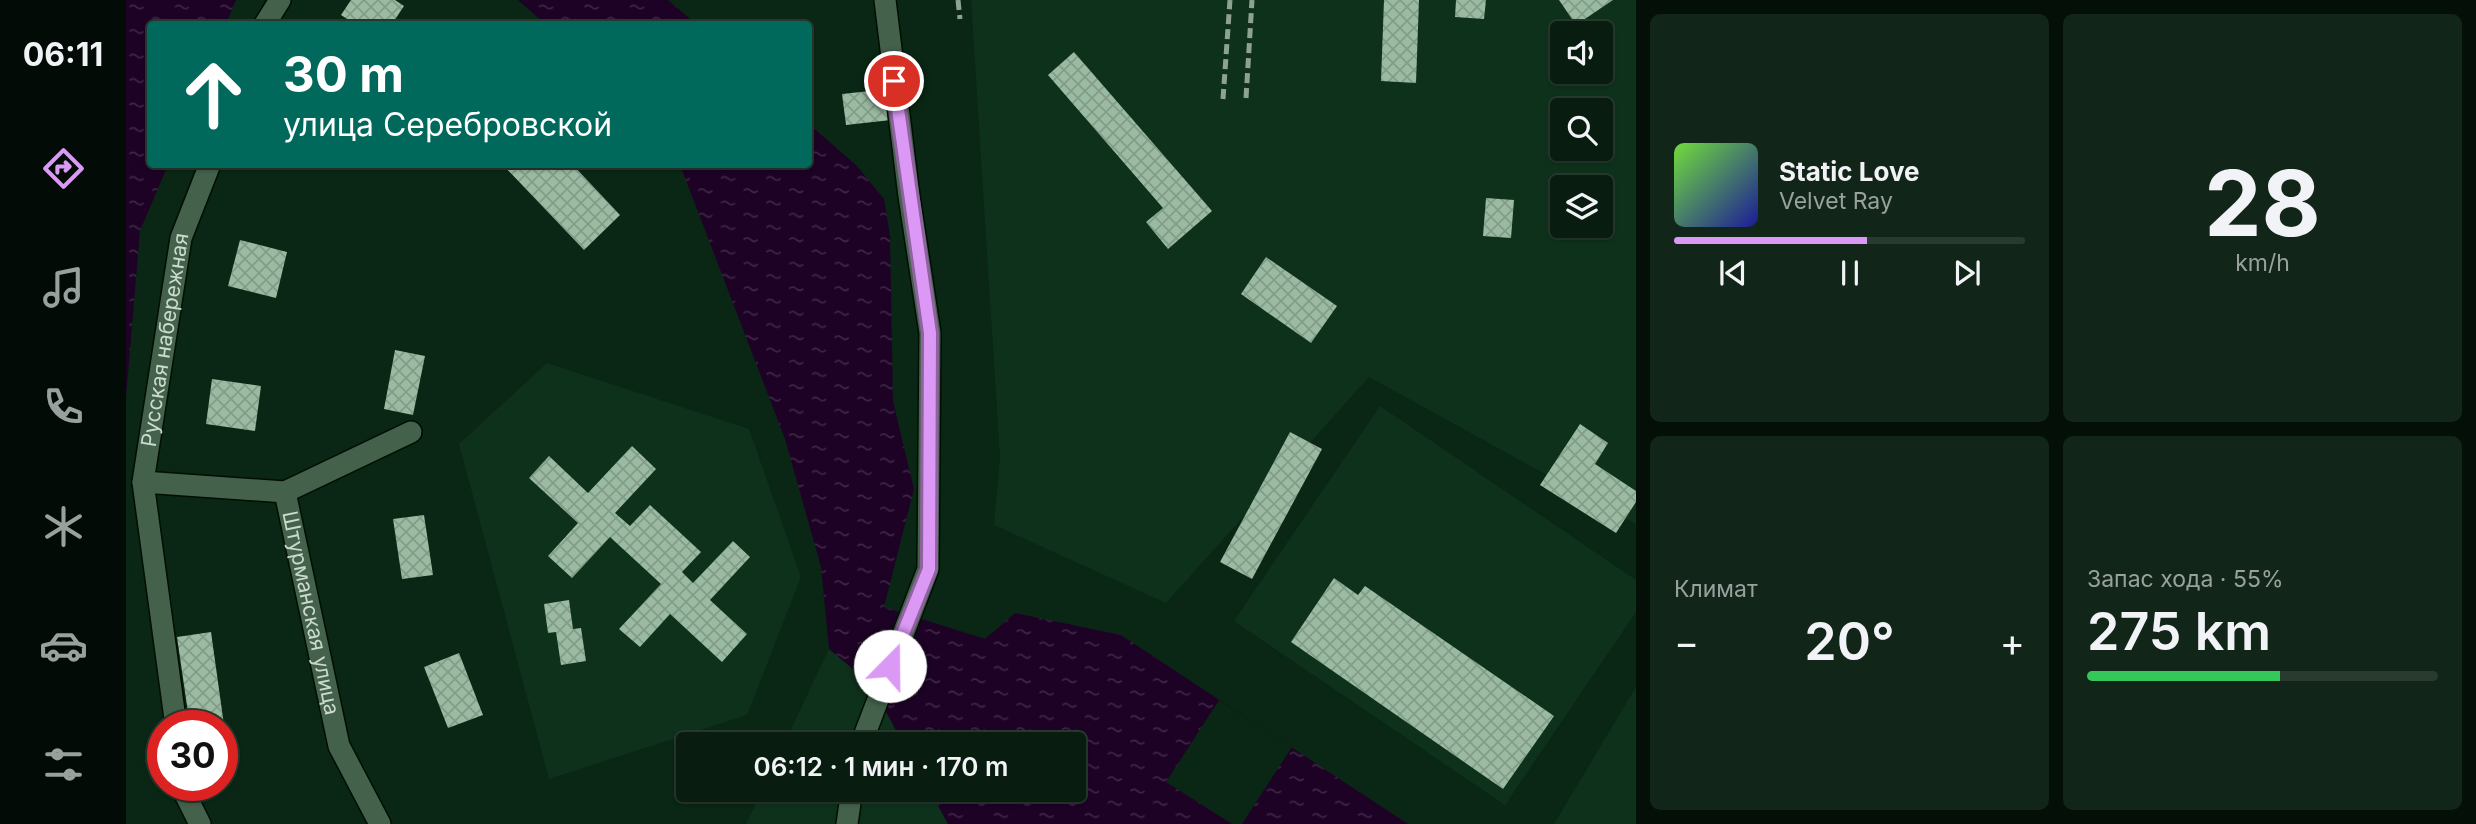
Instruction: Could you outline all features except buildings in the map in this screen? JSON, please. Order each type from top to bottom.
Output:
[{"type":"street","points":[[267,21],[280,0]]},
{"type":"street","points":[[865,732],[929,569],[930,333],[909,196],[885,0]]},
{"type":"street","name":"Русская набережная","points":[[174,710],[143,482],[181,238],[208,168]]},
{"type":"street","points":[[285,492],[411,432]]},
{"type":"street","name":"Штурманская улица","points":[[143,482],[285,492],[339,746],[380,824]]},
{"type":"street","points":[[188,801],[200,824]]},
{"type":"street","points":[[847,824],[850,802]]},
{"type":"shaded area","points":[[971,0],[1636,0],[1636,524],[1369,377],[1166,603],[994,525],[1000,457]]},
{"type":"shaded area","points":[[547,363],[749,429],[801,577],[747,715],[694,732],[676,732],[676,738],[549,779],[459,444]]},
{"type":"shaded area","points":[[1380,406],[1636,580],[1636,612],[1505,805],[1234,621]]},
{"type":"shaded area","points":[[829,649],[872,684],[897,732],[790,732]]},
{"type":"shaded area","points":[[1636,687],[1636,824],[1554,824]]},
{"type":"shaded area","points":[[757,802],[936,802],[948,824],[746,824]]},
{"type":"water","points":[[126,0],[236,0],[227,21],[147,21],[147,168],[167,168],[140,231],[126,398]]},
{"type":"water","points":[[518,0],[668,0],[692,21],[542,21]]},
{"type":"water","points":[[812,127],[857,166],[884,199],[890,236],[893,401],[914,489],[884,607],[985,639],[1015,613],[1121,635],[1408,824],[948,824],[936,802],[1086,802],[1086,732],[897,732],[872,685],[829,649],[821,567],[785,439],[681,168],[812,168]]},
{"type":"pier","points":[[1219,700],[1292,747],[1242,824],[1232,824],[1166,782]]},
{"type":"railway","points":[[958,0],[960,19]]},
{"type":"railway","points":[[1223,99],[1230,0]]},
{"type":"railway","points":[[1246,98],[1252,0]]},
{"type":"route","points":[[890,666],[929,569],[930,333],[894,81]]}]
